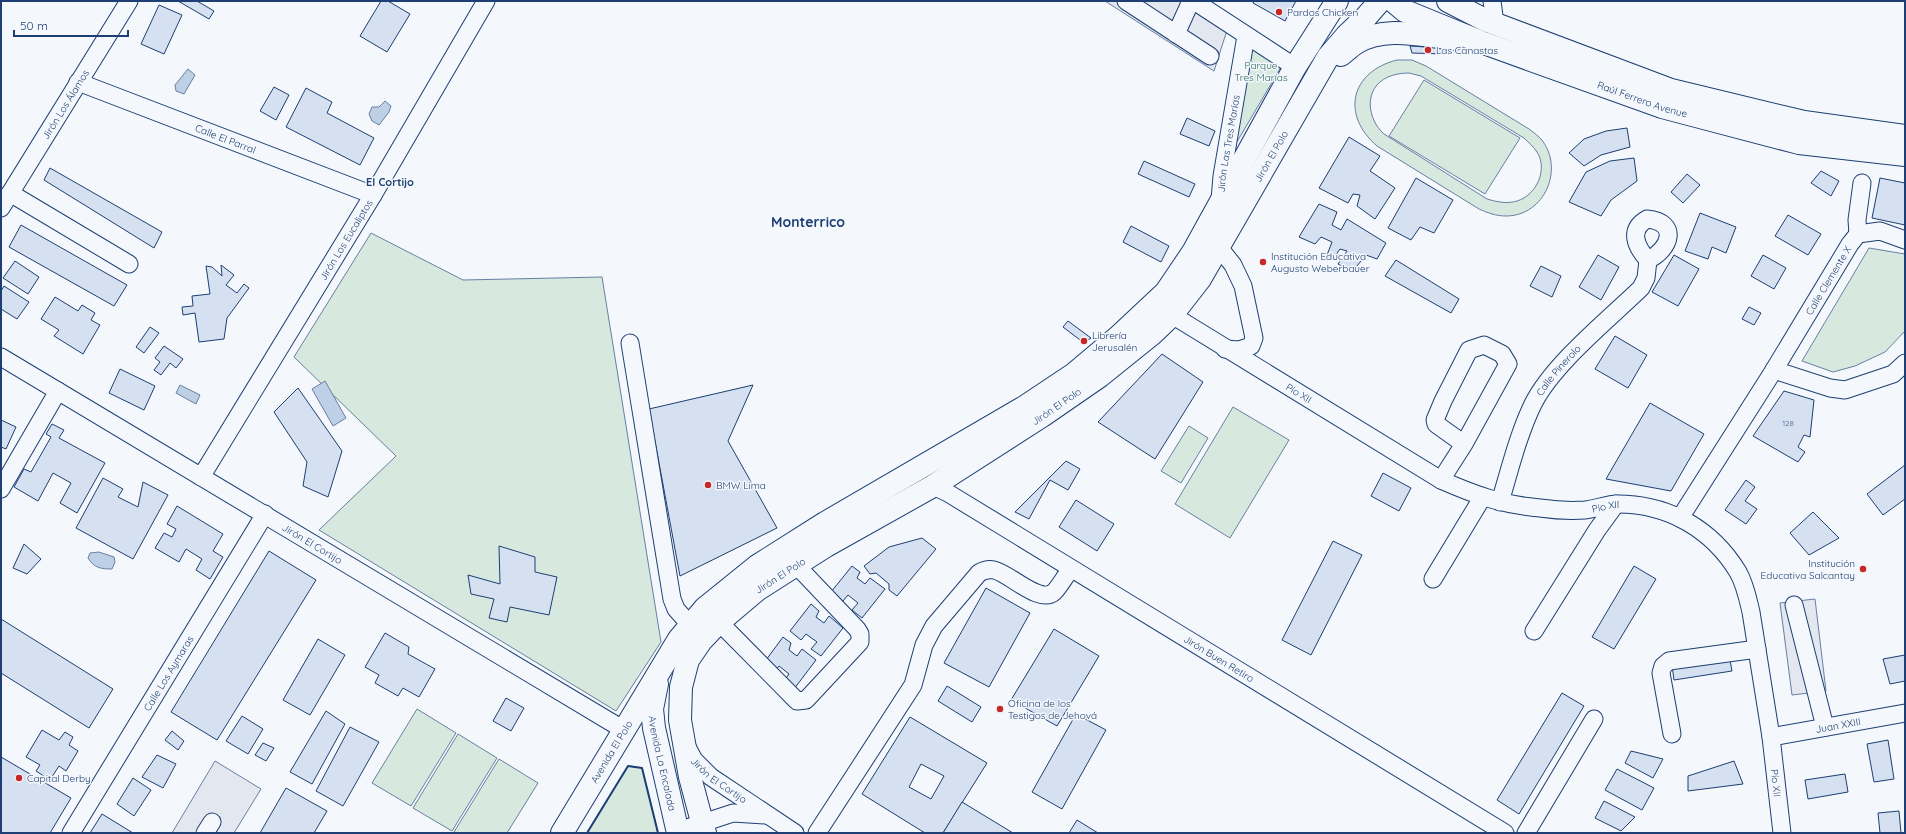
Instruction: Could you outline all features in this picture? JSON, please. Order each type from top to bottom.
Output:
[{"type":"main road","points":[[1317,33],[1337,1]]},
{"type":"main road","points":[[1317,33],[1353,1]]},
{"type":"main road","name":"Jirón El Polo","points":[[682,736],[680,720],[681,687],[688,660],[701,642],[719,622],[757,590],[797,566],[826,546],[933,486],[1042,416],[1100,376],[1172,315],[1194,288],[1290,120],[1328,57],[1380,1]]},
{"type":"main road","name":"Raúl Ferrero Avenue","points":[[1393,1],[1405,11],[1481,42],[1662,107],[1799,143],[1905,154]]},
{"type":"main road","name":"Raúl Ferrero Avenue","points":[[1448,1],[1491,15],[1671,90],[1804,122],[1905,136]]},
{"type":"main road","points":[[1462,1],[1491,15]]},
{"type":"main road","name":"Jirón El Polo","points":[[660,671],[690,625],[705,608],[757,566],[825,523],[1026,406],[1074,374],[1118,337],[1166,292],[1193,252],[1295,67],[1317,33]]},
{"type":"main road","points":[[1290,120],[1336,58],[1357,42],[1369,37],[1386,34],[1407,34],[1481,42]]},
{"type":"main road","name":"Avenida El Polo","points":[[562,833],[660,671]]},
{"type":"main road","name":"Avenida La Encalada","points":[[660,671],[652,709],[656,738],[678,832]]},
{"type":"main road","points":[[682,736],[690,777],[703,828]]},
{"type":"main road","points":[[656,738],[675,785],[682,789],[686,787],[690,777]]},
{"type":"street","name":"Jirón Los Álamos","points":[[1,208],[129,1]]},
{"type":"street","name":"Jirón Los Eucaliptos","points":[[202,477],[373,195],[486,1]]},
{"type":"street","points":[[1126,1],[1210,56]]},
{"type":"street","points":[[1176,34],[1192,1],[1295,67]]},
{"type":"street","name":"Jirón Las Tres Marías","points":[[1220,205],[1222,176],[1246,36]]},
{"type":"street","name":"Calle El Parral","points":[[78,82],[373,195]]},
{"type":"street","points":[[1862,183],[1857,220],[1858,234],[1880,231],[1905,240]]},
{"type":"street","points":[[10,193],[129,264]]},
{"type":"street","name":"Calle Clemente X","points":[[1680,518],[1774,370],[1850,244],[1858,234]]},
{"type":"street","points":[[1218,246],[1233,265],[1243,286],[1254,338],[1250,346],[1239,350],[1225,348]]},
{"type":"street","name":"Calle Pinerolo","points":[[1500,502],[1520,434],[1536,398],[1543,387],[1567,359],[1641,288],[1646,278],[1648,260]]},
{"type":"street","name":"Pío XII","points":[[1172,315],[1441,480],[1482,498],[1538,508],[1569,510],[1586,510],[1616,504],[1642,506],[1660,510],[1680,518],[1703,531],[1714,541],[1738,572],[1746,592],[1751,612],[1771,737],[1782,833]]},
{"type":"street","points":[[630,343],[672,599],[676,609],[690,625]]},
{"type":"street","points":[[1441,480],[1464,444],[1508,364],[1502,354],[1484,345],[1469,350],[1443,400],[1435,420],[1436,424],[1464,444]]},
{"type":"street","name":"Jirón El Cortijo","points":[[1,357],[624,730]]},
{"type":"street","points":[[1774,370],[1830,388],[1845,390],[1893,374],[1905,363]]},
{"type":"street","points":[[1,489],[58,391]]},
{"type":"street","name":"Jirón Buen Retiro","points":[[933,486],[1505,833]]},
{"type":"street","points":[[1433,579],[1482,498]]},
{"type":"street","points":[[1534,631],[1597,530],[1616,504]]},
{"type":"street","name":"Calle Los Aymaras","points":[[71,833],[265,514]]},
{"type":"street","points":[[719,622],[797,701],[806,700],[860,642],[860,634],[797,566]]},
{"type":"street","points":[[817,833],[913,685],[924,645],[934,626],[979,573],[986,570],[995,570],[1037,594],[1046,595],[1053,592],[1071,569]]},
{"type":"street","points":[[1794,605],[1825,727]]},
{"type":"street","points":[[1672,734],[1661,674],[1663,666],[1669,662],[1757,649]]},
{"type":"street","name":"Juan XXIII","points":[[1771,737],[1905,713]]},
{"type":"street","points":[[1526,833],[1594,719]]},
{"type":"street","name":"Jirón El Cortijo","points":[[682,736],[694,760],[702,769],[795,833]]},
{"type":"street","name":"Jirón El Cortijo","points":[[678,832],[703,828],[734,812],[768,815]]},
{"type":"green space","name":"Parque Tres Marías","points":[[1250,46],[1281,67],[1231,152]]},
{"type":"green space","points":[[1397,60],[1412,60],[1426,66],[1529,129],[1541,139],[1548,151],[1551,163],[1551,176],[1541,199],[1531,208],[1520,214],[1506,216],[1489,213],[1479,209],[1377,146],[1366,134],[1358,121],[1355,108],[1356,96],[1361,84],[1369,74],[1381,66]],"holes":[[[1409,73],[1421,76],[1524,138],[1533,146],[1540,159],[1541,173],[1539,181],[1530,193],[1524,198],[1513,202],[1502,202],[1487,199],[1384,134],[1378,128],[1371,112],[1370,104],[1374,88],[1380,82],[1393,75]]]},
{"type":"green space","points":[[1424,80],[1520,138],[1485,194],[1389,136]]},
{"type":"green space","points":[[371,233],[463,280],[602,277],[661,642],[616,711],[319,530],[396,456],[294,357]]},
{"type":"green space","points":[[1869,248],[1905,254],[1905,331],[1885,352],[1855,366],[1833,372],[1802,361]]},
{"type":"green space","points":[[1233,407],[1289,440],[1230,538],[1175,504]]},
{"type":"green space","points":[[1189,426],[1208,438],[1181,483],[1161,471]]},
{"type":"green space","points":[[417,709],[456,733],[411,806],[372,783]]},
{"type":"green space","points":[[458,734],[497,758],[452,831],[413,808]]},
{"type":"green space","points":[[499,759],[538,783],[507,833],[454,832]]},
{"type":"green space","points":[[628,766],[642,768],[658,833],[587,833]]},
{"type":"shaded area","points":[[1105,1],[1194,1],[1229,24],[1214,71]]},
{"type":"shaded area","points":[[1815,599],[1826,691],[1792,695],[1780,603]]},
{"type":"shaded area","points":[[215,761],[261,789],[234,833],[172,833]]},
{"type":"water","points":[[188,69],[195,75],[184,94],[176,91],[175,85]]},
{"type":"water","points":[[385,101],[391,106],[389,112],[379,125],[372,121],[369,114],[372,107],[379,107]]},
{"type":"water","points":[[325,381],[346,418],[333,426],[312,389]]},
{"type":"water","points":[[180,385],[200,395],[196,404],[176,393]]},
{"type":"water","points":[[99,552],[114,557],[115,562],[112,569],[98,567],[90,561],[88,558],[90,553]]},
{"type":"building","points":[[178,1],[197,1],[214,11],[209,19]]},
{"type":"building","points":[[381,1],[388,1],[410,14],[387,52],[360,36]]},
{"type":"building","name":"Pardos Chicken","points":[[1254,1],[1296,1],[1285,21],[1253,3]]},
{"type":"building","points":[[159,5],[182,15],[164,54],[141,44]]},
{"type":"building","name":"Las Canastas","points":[[1410,46],[1444,48],[1444,54],[1412,53]]},
{"type":"building","points":[[274,87],[289,95],[276,120],[260,111]]},
{"type":"building","points":[[306,88],[332,102],[327,113],[374,138],[360,165],[286,127]]},
{"type":"building","points":[[1187,118],[1215,131],[1209,146],[1180,134]]},
{"type":"building","points":[[1627,128],[1630,147],[1601,155],[1584,166],[1569,153],[1584,139],[1606,131]]},
{"type":"building","points":[[1349,137],[1380,156],[1370,171],[1395,188],[1375,219],[1357,206],[1360,195],[1353,194],[1348,203],[1319,188]]},
{"type":"building","points":[[1634,158],[1637,181],[1611,200],[1601,216],[1569,202],[1586,172],[1610,161]]},
{"type":"building","points":[[1144,161],[1195,184],[1189,197],[1138,174]]},
{"type":"building","points":[[50,168],[162,232],[154,248],[44,180]]},
{"type":"building","points":[[1821,171],[1839,181],[1831,196],[1811,183]]},
{"type":"building","points":[[1687,174],[1700,185],[1683,203],[1671,192]]},
{"type":"building","points":[[1416,178],[1453,200],[1434,233],[1420,227],[1411,240],[1388,228]]},
{"type":"building","points":[[1880,178],[1905,183],[1905,225],[1872,218]]},
{"type":"building","points":[[1319,204],[1337,212],[1332,225],[1341,230],[1347,219],[1386,243],[1377,259],[1366,255],[1352,272],[1338,264],[1347,251],[1340,249],[1333,259],[1327,255],[1332,242],[1321,237],[1315,244],[1299,237]]},
{"type":"building","points":[[1700,213],[1736,227],[1726,253],[1712,247],[1708,259],[1685,251]]},
{"type":"building","points":[[1788,215],[1821,234],[1808,255],[1775,236]]},
{"type":"building","points":[[21,225],[127,285],[114,306],[9,247]]},
{"type":"building","points":[[1131,226],[1169,246],[1161,262],[1123,242]]},
{"type":"building","points":[[1598,255],[1619,267],[1601,300],[1579,287]]},
{"type":"building","points":[[1674,255],[1699,269],[1678,306],[1652,292]]},
{"type":"building","points":[[1763,255],[1786,268],[1774,289],[1751,276]]},
{"type":"building","points":[[1396,260],[1459,299],[1451,313],[1385,276]]},
{"type":"building","points":[[15,261],[39,277],[28,294],[3,278]]},
{"type":"building","points":[[221,265],[234,275],[226,285],[237,293],[244,284],[249,288],[227,318],[224,339],[199,342],[195,313],[183,315],[182,307],[193,306],[192,296],[210,294],[206,266],[212,267],[222,276]]},
{"type":"building","points":[[1541,266],[1561,276],[1552,297],[1530,286]]},
{"type":"building","points":[[4,286],[29,302],[17,319],[1,309],[1,291]]},
{"type":"building","points":[[55,297],[78,311],[82,305],[95,313],[91,320],[100,325],[83,354],[54,336],[59,330],[41,319]]},
{"type":"building","points":[[1749,307],[1761,313],[1754,325],[1742,319]]},
{"type":"building","points":[[1068,321],[1091,338],[1084,343],[1063,327]]},
{"type":"building","points":[[150,327],[159,333],[144,353],[136,347]]},
{"type":"building","points":[[1615,336],[1647,355],[1628,388],[1595,369]]},
{"type":"building","points":[[164,346],[183,359],[176,368],[170,363],[161,375],[154,370],[160,362],[155,358]]},
{"type":"building","points":[[1162,354],[1203,382],[1155,459],[1098,422]]},
{"type":"building","points":[[120,369],[155,386],[144,410],[109,393]]},
{"type":"building","name":"BMW Lima","points":[[753,385],[728,441],[777,528],[680,576],[649,409]]},
{"type":"building","points":[[298,388],[342,451],[328,497],[303,486],[307,462],[274,412]]},
{"type":"building","points":[[1784,391],[1814,400],[1810,437],[1804,435],[1798,447],[1805,452],[1798,462],[1753,436]]},
{"type":"building","points":[[1650,403],[1704,434],[1671,491],[1606,479]]},
{"type":"building","points":[[1,420],[16,427],[6,449],[1,447]]},
{"type":"building","points":[[52,424],[64,430],[59,438],[105,463],[77,513],[60,503],[71,483],[53,473],[38,501],[14,487],[24,469],[31,472],[51,437],[46,434]]},
{"type":"building","points":[[1066,461],[1080,469],[1068,490],[1050,480],[1029,519],[1015,512]]},
{"type":"building","points":[[1905,465],[1905,499],[1883,515],[1867,494]]},
{"type":"building","points":[[1383,473],[1411,488],[1399,511],[1371,496]]},
{"type":"building","points":[[103,478],[123,489],[118,497],[138,507],[143,482],[168,495],[133,559],[76,528]]},
{"type":"building","points":[[1746,480],[1755,487],[1745,501],[1757,509],[1746,524],[1725,510]]},
{"type":"building","points":[[1076,500],[1114,524],[1097,551],[1059,527]]},
{"type":"building","points":[[177,506],[223,534],[213,551],[223,557],[210,579],[196,570],[202,559],[186,549],[179,562],[155,548],[164,533],[172,537],[176,529],[167,524]]},
{"type":"building","points":[[1813,512],[1839,538],[1809,555],[1790,533]]},
{"type":"building","points":[[922,538],[936,549],[897,596],[889,590],[889,584],[876,573],[870,574],[864,566],[889,547]]},
{"type":"building","points":[[1333,541],[1362,555],[1311,655],[1282,640]]},
{"type":"building","points":[[24,544],[41,559],[27,574],[13,568]]},
{"type":"building","points":[[499,546],[535,557],[535,572],[557,577],[549,615],[510,607],[507,622],[489,618],[494,599],[471,594],[468,575],[500,584]]},
{"type":"building","points":[[269,551],[316,580],[217,740],[171,712]]},
{"type":"building","points":[[852,566],[860,572],[857,578],[865,584],[870,578],[885,589],[862,618],[852,610],[858,603],[848,595],[843,601],[831,592]]},
{"type":"building","points":[[1634,566],[1656,579],[1614,649],[1592,637]]},
{"type":"building","points":[[986,588],[1030,613],[989,687],[944,663]]},
{"type":"building","points":[[811,604],[819,611],[816,617],[824,623],[829,616],[843,628],[821,656],[811,649],[817,642],[806,634],[801,640],[790,631]]},
{"type":"building","points":[[1,619],[113,689],[89,728],[1,673]]},
{"type":"building","points":[[1054,629],[1099,656],[1057,726],[1011,700]]},
{"type":"building","points":[[385,633],[409,647],[408,654],[435,669],[419,697],[403,688],[398,696],[375,683],[379,675],[365,667]]},
{"type":"building","points":[[783,637],[791,643],[789,650],[797,656],[802,649],[816,660],[794,689],[784,681],[789,674],[779,666],[774,672],[763,664]]},
{"type":"building","points":[[318,639],[345,655],[310,715],[283,700]]},
{"type":"building","points":[[1729,655],[1732,671],[1674,680],[1672,665]]},
{"type":"building","points":[[1905,655],[1905,681],[1890,684],[1883,659]]},
{"type":"building","points":[[947,686],[981,707],[972,722],[938,701]]},
{"type":"building","points":[[1562,693],[1584,706],[1519,814],[1497,800]]},
{"type":"building","points":[[506,698],[524,708],[511,731],[493,721]]},
{"type":"building","points":[[326,711],[345,724],[312,784],[290,772]]},
{"type":"building","points":[[1076,714],[1106,730],[1062,809],[1032,792]]},
{"type":"building","points":[[242,716],[263,729],[248,754],[226,741]]},
{"type":"building","points":[[910,717],[987,763],[943,833],[925,833],[862,794]],"holes":[[[921,764],[944,776],[931,799],[909,787]]]},
{"type":"building","points":[[350,727],[379,742],[343,806],[316,791]]},
{"type":"building","points":[[42,730],[59,740],[65,732],[73,737],[69,745],[78,751],[66,771],[59,766],[50,780],[36,771],[40,765],[26,757]]},
{"type":"building","points":[[172,731],[184,741],[178,750],[165,740]]},
{"type":"building","points":[[1888,740],[1894,779],[1874,782],[1867,744]]},
{"type":"building","points":[[263,743],[274,748],[266,761],[255,755]]},
{"type":"building","points":[[1631,751],[1663,759],[1653,778],[1625,763]]},
{"type":"building","points":[[157,755],[176,764],[163,788],[142,777]]},
{"type":"building","name":"Capital Derby","points":[[1,757],[71,798],[50,833],[1,833]]},
{"type":"building","points":[[1734,761],[1743,784],[1688,791],[1688,776]]},
{"type":"building","points":[[1617,769],[1654,788],[1642,810],[1605,790]]},
{"type":"building","points":[[1845,774],[1848,792],[1808,799],[1805,780]]},
{"type":"building","points":[[133,778],[151,790],[134,816],[117,804]]},
{"type":"building","points":[[286,788],[327,811],[314,833],[260,833]]},
{"type":"building","points":[[1604,801],[1635,817],[1621,831],[1595,818]]},
{"type":"building","points":[[962,802],[1013,833],[943,833]]},
{"type":"building","points":[[1899,811],[1901,833],[1880,833],[1878,813]]},
{"type":"building","points":[[102,814],[133,833],[90,833]]},
{"type":"building","points":[[1077,820],[1098,833],[1069,833]]},
{"type":"wall","points":[[587,833],[628,766],[642,768],[658,833]]},
{"type":"place","name":"Pardos Chicken","points":[[1279,12]]},
{"type":"place","name":"Las Canastas","points":[[1428,50]]},
{"type":"place","name":"Institución Educativa Augusto Weberbauer","points":[[1263,262]]},
{"type":"place","name":"Librería Jerusalén","points":[[1084,341]]},
{"type":"place","name":"BMW Lima","points":[[708,485]]},
{"type":"place","name":"Institución Educativa Salcantay","points":[[1863,569]]},
{"type":"place","name":"Oficina de los Testigos de Jehová","points":[[1000,709]]},
{"type":"place","name":"Capital Derby","points":[[19,778]]},
{"type":"district","name":"El Cortijo","points":[[390,182]]},
{"type":"district","name":"Monterrico","points":[[808,222]]}]
